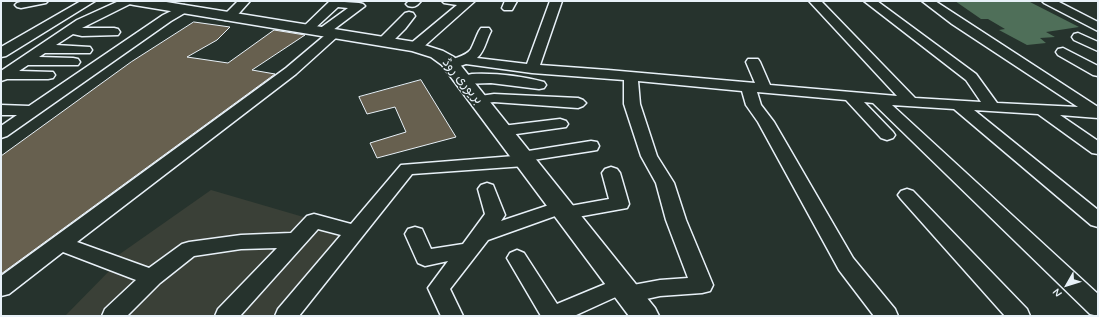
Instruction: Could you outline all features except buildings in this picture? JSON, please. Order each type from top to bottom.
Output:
[{"type":"main road","name":"بریوری روڈ","points":[[146,2],[415,47],[458,62],[463,80],[645,316]]},
{"type":"street","points":[[1,53],[89,1]]},
{"type":"street","points":[[2,76],[70,30],[128,1]]},
{"type":"street","points":[[230,17],[244,1]]},
{"type":"street","points":[[448,1],[467,2]]},
{"type":"street","points":[[532,69],[556,1]]},
{"type":"street","points":[[815,1],[911,102]]},
{"type":"street","points":[[870,1],[971,77],[992,107]]},
{"type":"street","points":[[928,1],[956,21],[1098,113]]},
{"type":"street","points":[[1048,1],[1098,27]]},
{"type":"street","points":[[1,288],[291,71],[321,32],[336,2],[359,6],[321,32]]},
{"type":"street","points":[[415,47],[467,2]]},
{"type":"street","points":[[22,6],[46,5],[73,10]]},
{"type":"street","points":[[384,42],[401,26],[412,7]]},
{"type":"street","points":[[1,133],[167,18],[184,9]]},
{"type":"street","points":[[96,16],[125,17]]},
{"type":"street","points":[[70,30],[82,32],[114,32]]},
{"type":"street","points":[[458,62],[477,51],[480,40],[485,31]]},
{"type":"street","points":[[1078,36],[1098,47]]},
{"type":"street","points":[[42,49],[82,45],[55,41]]},
{"type":"street","points":[[1062,52],[1098,72]]},
{"type":"street","points":[[25,61],[73,62]]},
{"type":"street","points":[[458,62],[911,102],[1098,113]]},
{"type":"street","points":[[753,62],[756,89],[754,105],[766,122],[846,264],[887,316]]},
{"type":"street","points":[[2,76],[48,75]]},
{"type":"street","points":[[517,258],[552,316],[625,290],[702,285],[676,220],[665,183],[649,156],[632,104],[631,77]]},
{"type":"street","points":[[463,80],[473,78],[494,79],[539,85]]},
{"type":"street","points":[[851,97],[887,135]]},
{"type":"street","points":[[478,100],[494,98],[578,103]]},
{"type":"street","points":[[877,99],[1098,308]]},
{"type":"street","points":[[958,105],[1098,220]]},
{"type":"street","points":[[1,110],[33,111]]},
{"type":"street","points":[[1041,110],[1098,148]]},
{"type":"street","points":[[502,131],[560,124]]},
{"type":"street","points":[[286,316],[407,169],[524,159],[591,146]]},
{"type":"street","points":[[415,234],[426,258],[563,210],[620,204],[611,173]]},
{"type":"street","points":[[452,316],[439,288],[495,215],[487,189]]},
{"type":"street","points":[[907,195],[1019,316]]},
{"type":"street","points":[[226,316],[314,221],[355,232]]},
{"type":"street","points":[[113,316],[152,277],[189,249],[241,242],[296,240]]},
{"type":"street","points":[[60,243],[152,277]]},
{"type":"shaded area","points":[[211,190],[348,230],[283,316],[65,316],[118,262],[117,256]]},
{"type":"green space","points":[[955,1],[1028,1],[1079,27],[1046,32],[1055,37],[1040,38],[1046,43],[1027,45],[999,30],[1005,29],[988,19],[981,19]]}]
